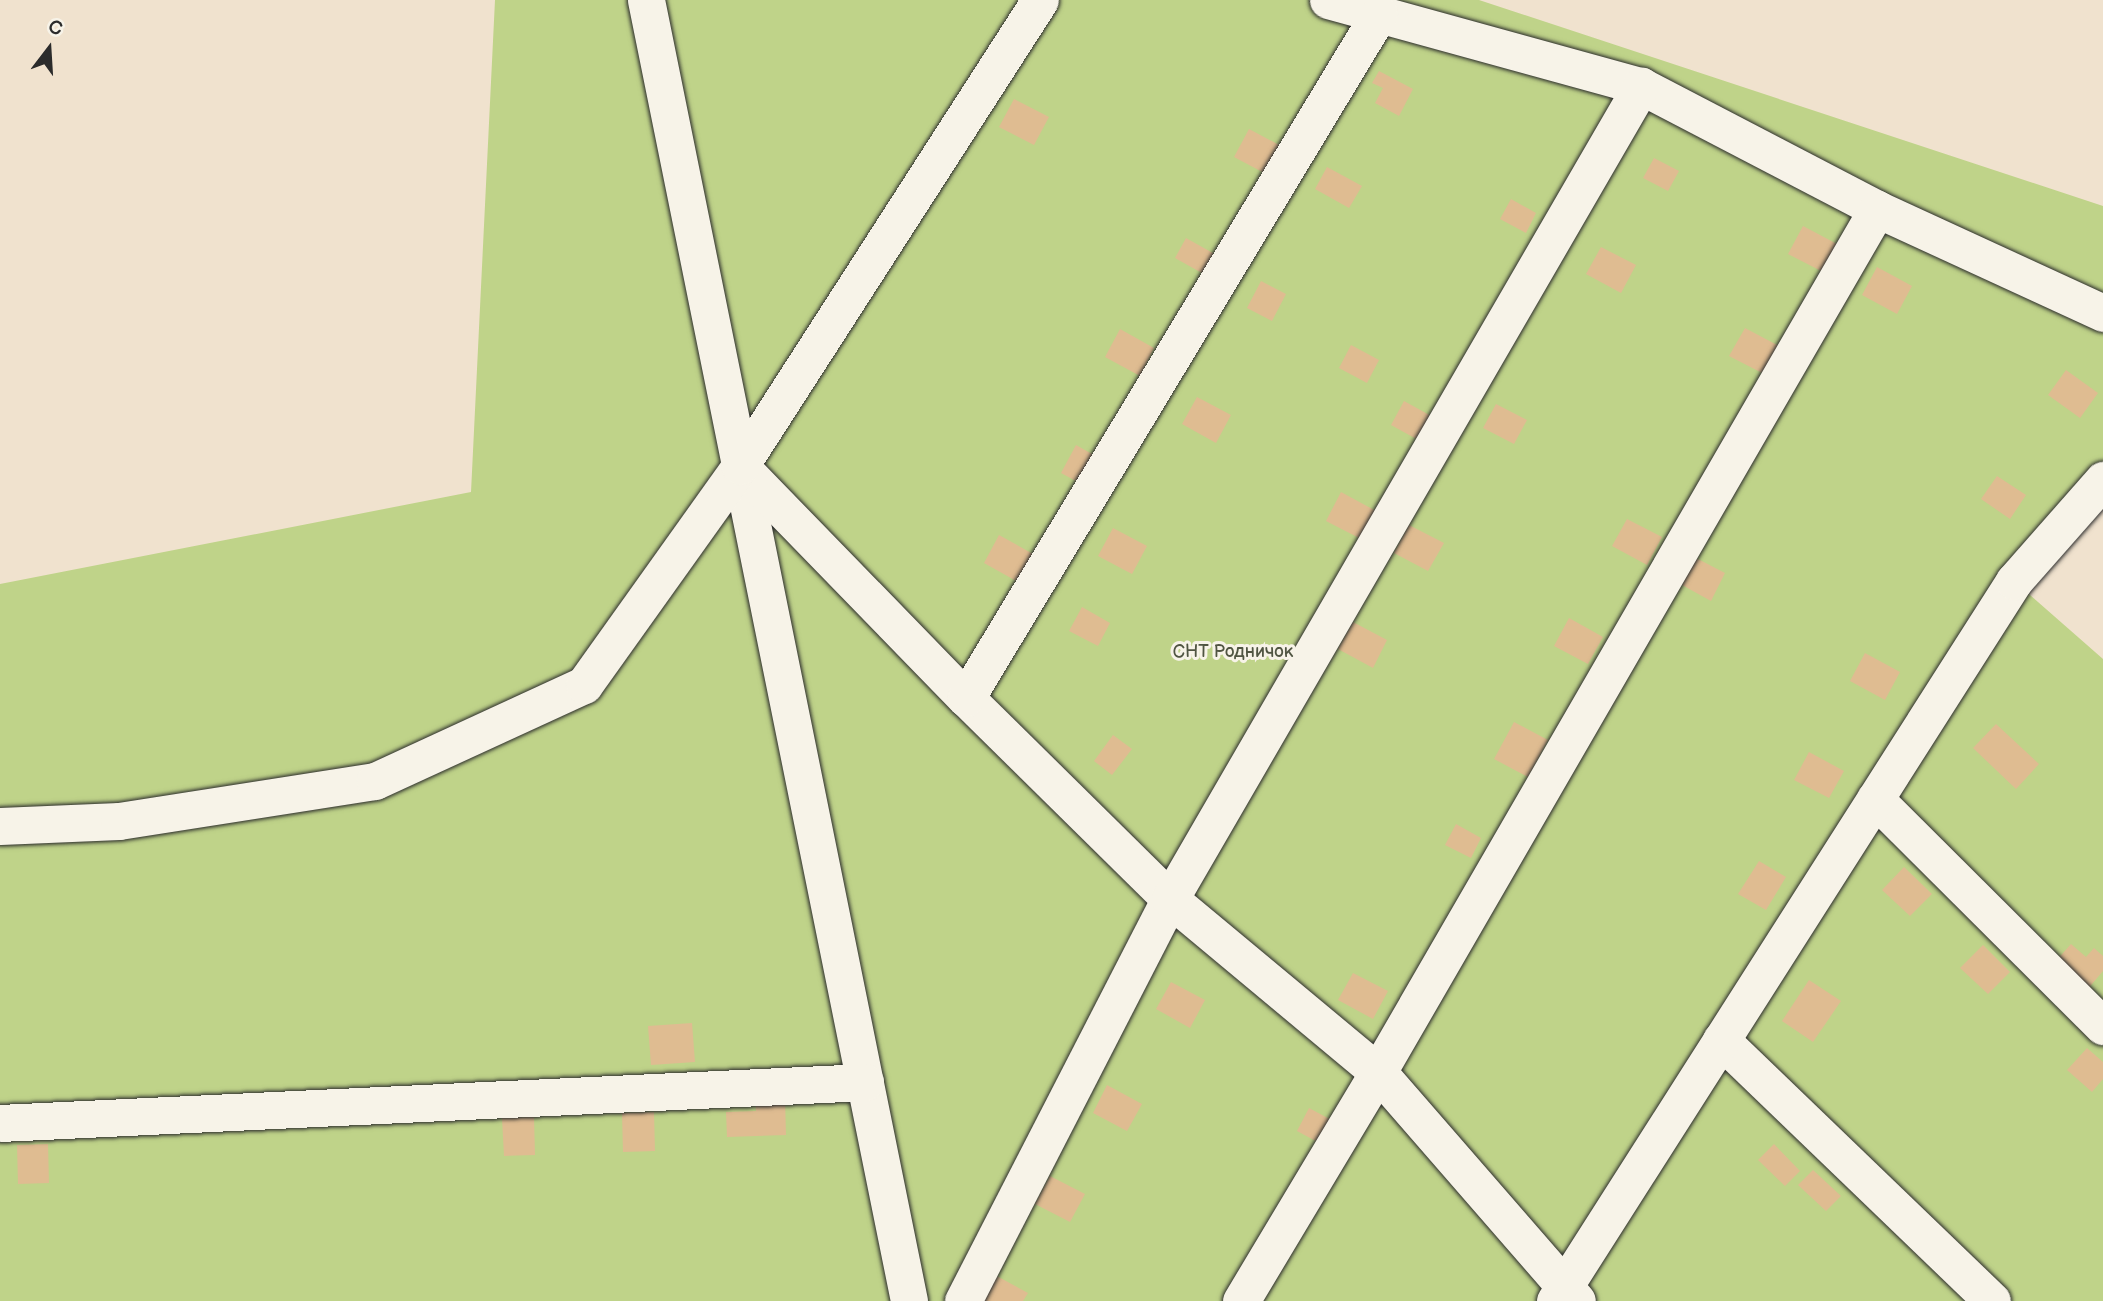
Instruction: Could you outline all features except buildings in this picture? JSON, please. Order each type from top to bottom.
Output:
[{"type":"street","points":[[646,0],[909,1301]]},
{"type":"street","points":[[0,826],[119,821],[375,780],[584,685],[740,466],[1040,0]]},
{"type":"street","points":[[1328,0],[1641,86],[1877,209],[2103,313]]},
{"type":"street","points":[[966,698],[1379,14]]},
{"type":"street","points":[[963,1301],[1170,899],[1641,86]]},
{"type":"street","points":[[1241,1301],[1378,1072],[1877,209]]},
{"type":"street","points":[[740,466],[966,698],[1170,899],[1378,1072],[1565,1296],[1721,1040],[2014,581],[2103,480]]},
{"type":"street","points":[[1875,799],[2103,1026]]},
{"type":"street","points":[[1721,1040],[1992,1301]]},
{"type":"street","points":[[0,1123],[865,1082]]},
{"type":"green space","name":"СНТ Родничок","points":[[495,0],[1479,0],[2103,206],[2103,480],[2014,581],[2103,659],[2103,1301],[0,1301],[0,584],[471,492]]}]
